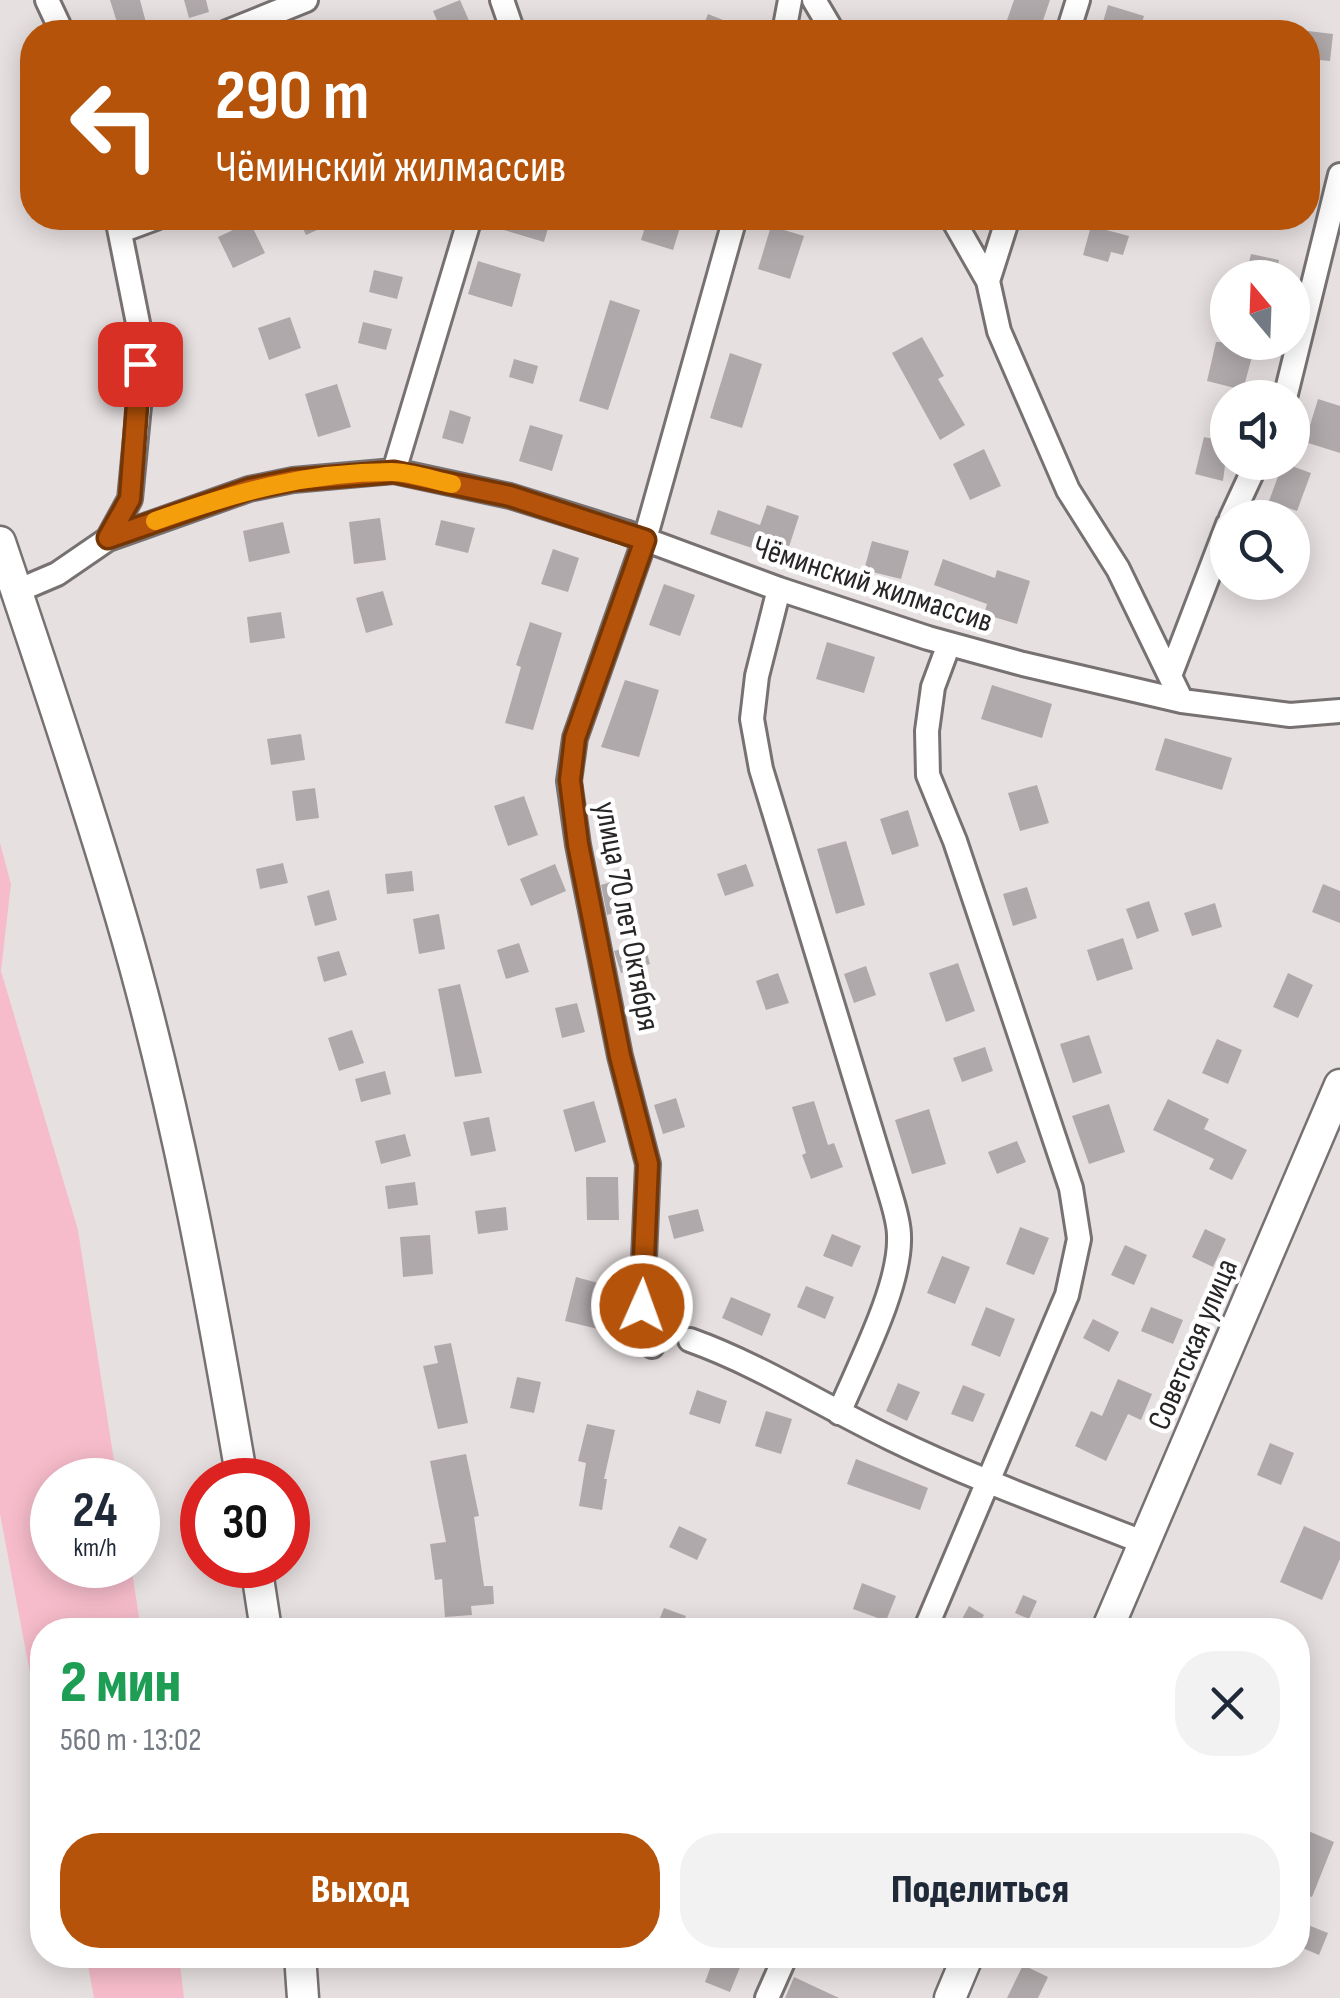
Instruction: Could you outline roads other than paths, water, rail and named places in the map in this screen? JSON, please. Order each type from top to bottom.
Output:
[{"type":"main road","points":[[0,542],[122,919],[158,1057],[216,1321],[238,1458]]},
{"type":"main road","name":"Советская улица","points":[[1112,1618],[1340,1085]]},
{"type":"main road","points":[[260,1588],[264,1618]]},
{"type":"main road","points":[[301,1968],[303,1998]]},
{"type":"main road","points":[[950,1998],[963,1968]]},
{"type":"street","points":[[257,20],[306,0]]},
{"type":"street","points":[[1289,380],[1340,175]]},
{"type":"street","name":"Чёминский жилмассив","points":[[108,538],[130,499],[140,396],[140,333],[120,230]]},
{"type":"street","points":[[394,472],[466,230]]},
{"type":"street","name":"улица 70 лет Октября","points":[[652,1346],[642,1306],[648,1164],[620,1056],[578,844],[570,780],[575,738],[645,540],[732,230]]},
{"type":"street","points":[[959,230],[988,281],[999,331],[1068,490],[1118,569],[1182,701]]},
{"type":"street","points":[[988,281],[1004,230]]},
{"type":"street","name":"Чёминский жилмассив","points":[[17,592],[57,574],[108,538],[249,489],[293,480],[394,472],[510,496],[949,644],[1182,701],[1290,714],[1340,711]]},
{"type":"street","points":[[1170,672],[1210,570]]},
{"type":"street","points":[[780,589],[757,676],[752,719],[760,769],[900,1234],[898,1262],[887,1298],[839,1413]]},
{"type":"street","points":[[930,1618],[1067,1295],[1079,1240],[1071,1188],[1051,1125],[928,775],[926,731],[933,687],[949,644]]},
{"type":"street","points":[[690,1340],[732,1355],[839,1413],[988,1482],[1145,1543]]},
{"type":"street","points":[[767,1998],[780,1968]]}]
